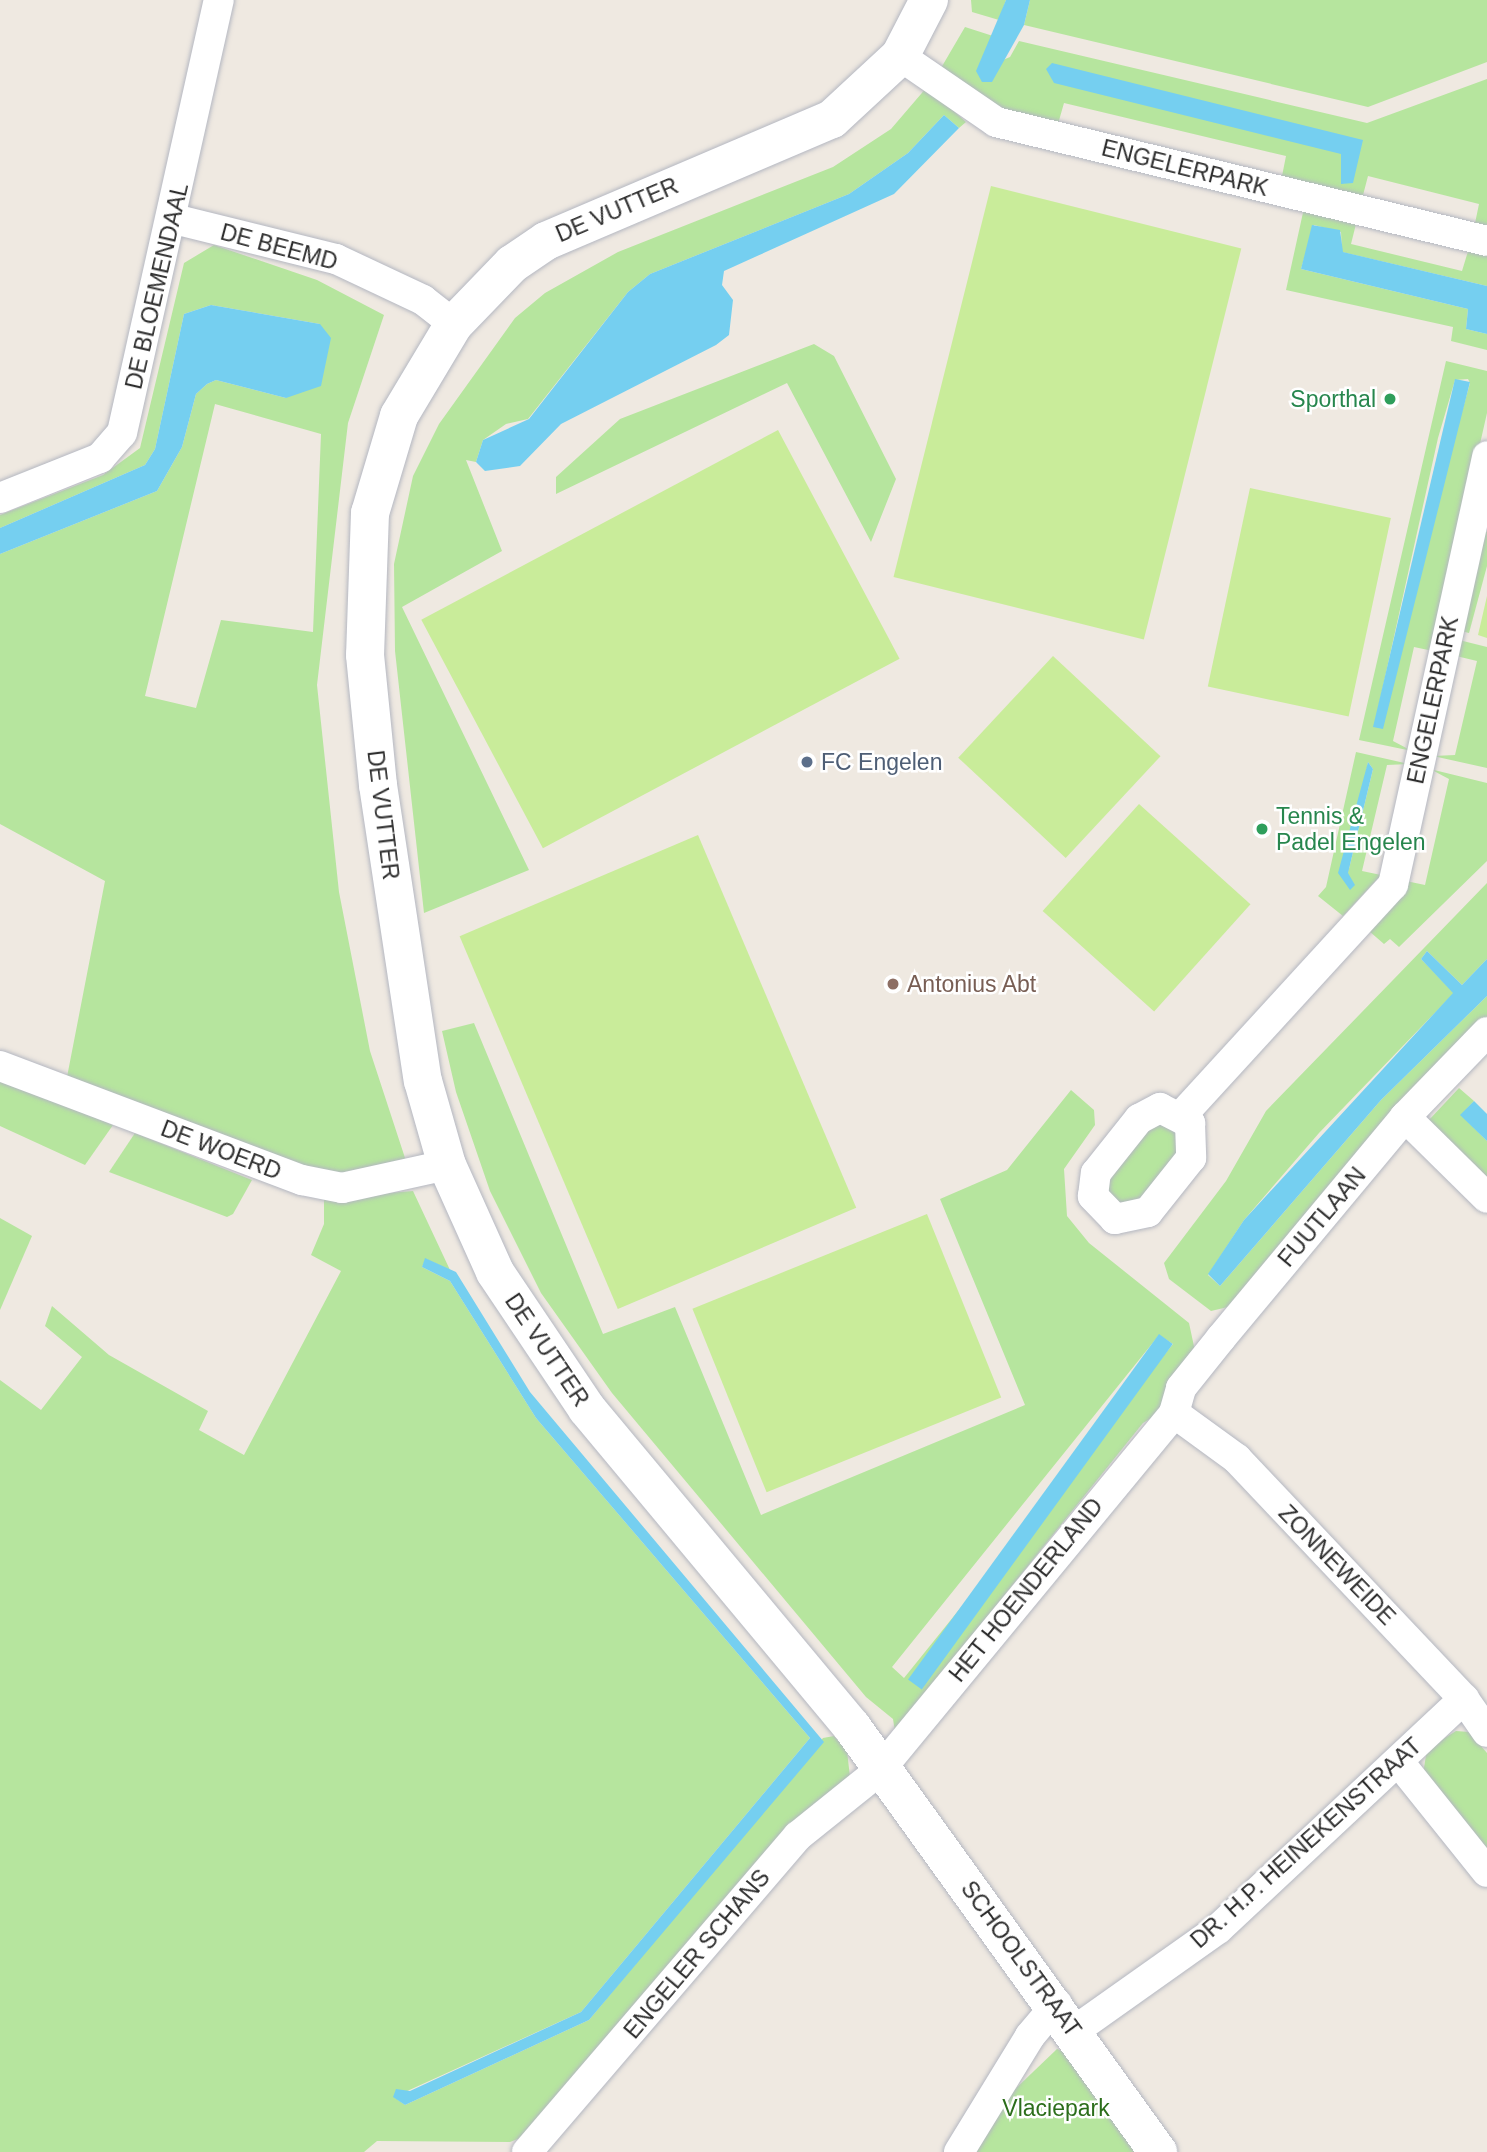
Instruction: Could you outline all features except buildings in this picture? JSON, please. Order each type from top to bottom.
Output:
[{"type":"street","name":"DE BLOEMENDAAL","points":[[0,498],[100,458],[122,433],[174,219],[219,0]]},
{"type":"street","name":"DE VUTTER","points":[[880,1770],[852,1727],[550,1360],[495,1272],[447,1165],[423,1081],[398,933],[365,655],[364,572],[383,459],[399,416],[454,324],[503,272],[546,241],[804,134],[859,99],[900,56],[929,0]]},
{"type":"street","name":"ENGELERPARK","points":[[900,56],[996,122],[1487,241]]},
{"type":"street","name":"DE BEEMD","points":[[174,219],[336,259],[423,300],[454,324]]},
{"type":"street","name":"ENGELERPARK","points":[[1182,1115],[1393,885],[1487,456]]},
{"type":"street","name":"FUUTLAAN","points":[[1174,1413],[1181,1388],[1405,1117],[1487,1032]]},
{"type":"street","name":"DE WOERD","points":[[0,1066],[302,1180],[355,1186],[447,1165]]},
{"type":"street","points":[[1405,1117],[1487,1198]]},
{"type":"street","name":"ZONNEWEIDE","points":[[1174,1413],[1237,1459],[1464,1699],[1487,1732]]},
{"type":"street","name":"HET HOENDERLAND","points":[[880,1770],[1174,1413]]},
{"type":"street","name":"DR. H.P. HEINEKENSTRAAT","points":[[959,2152],[1030,2036],[1218,1929],[1464,1699]]},
{"type":"street","points":[[1398,1761],[1487,1872]]},
{"type":"street","name":"SCHOOLSTRAAT","points":[[880,1770],[1066,2017],[1158,2152]]},
{"type":"street","name":"ENGELER SCHANS","points":[[527,2152],[798,1836],[880,1770]]},
{"type":"green space","points":[[971,0],[1006,0],[999,20],[972,12]]},
{"type":"green space","points":[[1030,0],[1487,0],[1487,62],[1368,107],[1024,25]]},
{"type":"green space","points":[[965,27],[993,36],[977,71],[1010,57],[1019,41],[1367,123],[1487,79],[1487,231],[1474,228],[1479,204],[1368,176],[1362,199],[1281,181],[1286,156],[1064,103],[1058,124],[999,110],[941,68]]},
{"type":"green space","points":[[927,87],[966,122],[959,128],[944,115],[908,153],[849,194],[650,274],[628,292],[528,419],[506,424],[483,440],[476,462],[466,460],[502,551],[402,607],[529,870],[424,913],[395,651],[394,564],[413,476],[439,424],[515,318],[545,293],[618,252],[833,167],[891,129]]},
{"type":"green space","points":[[991,186],[1241,248],[1144,639],[894,577]]},
{"type":"green space","points":[[1304,208],[1357,220],[1351,244],[1462,271],[1469,248],[1487,253],[1487,286],[1342,252],[1341,232],[1314,225],[1301,269],[1468,309],[1466,329],[1487,334],[1487,350],[1451,341],[1453,327],[1286,290]]},
{"type":"green space","points":[[214,245],[317,280],[384,315],[348,423],[317,685],[339,892],[370,1051],[406,1161],[382,1172],[321,1176],[67,1077],[105,881],[0,824],[0,554],[157,491],[182,447],[196,394],[216,380],[286,398],[320,324],[211,305],[184,314],[155,449],[145,465],[0,528],[0,515],[103,475],[140,448],[184,263]],"holes":[[[215,404],[321,434],[313,632],[221,620],[196,708],[145,696]]]},
{"type":"green space","points":[[814,344],[834,356],[896,479],[871,542],[787,383],[556,494],[556,477],[620,419]]},
{"type":"green space","points":[[1446,361],[1487,371],[1487,413],[1433,651],[1414,647],[1393,741],[1412,751],[1359,740]],"holes":[[[1468,379],[1470,383],[1374,727],[1438,438],[1455,380]]]},
{"type":"green space","points":[[778,430],[900,659],[543,848],[421,620]]},
{"type":"green space","points":[[1250,488],[1391,518],[1349,717],[1208,687]]},
{"type":"green space","points":[[1481,531],[1487,532],[1487,566],[1469,633],[1458,630]]},
{"type":"green space","points":[[1487,596],[1487,638],[1478,635]]},
{"type":"green space","points":[[1455,639],[1487,647],[1487,768],[1433,756],[1455,755],[1477,661],[1452,655]]},
{"type":"green space","points":[[1053,656],[1161,756],[1066,858],[958,758]]},
{"type":"green space","points":[[1356,752],[1409,764],[1387,765],[1362,871],[1381,875],[1343,916],[1318,896],[1326,887]],"holes":[[[1368,762],[1373,769],[1348,873]]]},
{"type":"green space","points":[[1430,769],[1487,783],[1487,861],[1399,947],[1390,939],[1384,944],[1369,931],[1406,881],[1425,885],[1449,779]]},
{"type":"green space","points":[[1139,804],[1250,904],[1154,1011],[1043,911]]},
{"type":"green space","points":[[698,835],[856,1208],[618,1309],[460,936]]},
{"type":"green space","points":[[1487,883],[1487,959],[1462,985],[1427,951],[1421,959],[1454,993],[1319,1133],[1244,1220],[1208,1275],[1220,1286],[1381,1100],[1487,996],[1487,1017],[1398,1109],[1232,1306],[1211,1311],[1169,1279],[1164,1263],[1226,1181],[1266,1111]]},
{"type":"green space","points":[[474,1023],[603,1334],[675,1307],[761,1515],[1025,1405],[940,1199],[1007,1170],[1071,1090],[1094,1110],[1095,1125],[1064,1169],[1067,1216],[1089,1243],[1189,1323],[1195,1351],[1163,1411],[1143,1423],[895,1731],[893,1719],[866,1697],[612,1393],[541,1293],[490,1191],[456,1092],[442,1031]],"holes":[[[1159,1335],[1173,1344],[904,1678],[892,1667]]]},
{"type":"green space","points":[[0,1077],[113,1125],[85,1165],[0,1126]]},
{"type":"green space","points":[[1459,1088],[1474,1101],[1461,1115],[1487,1141],[1487,1186],[1428,1121]]},
{"type":"green space","points":[[1169,1122],[1183,1144],[1139,1203],[1126,1209],[1108,1198],[1107,1179],[1148,1127]]},
{"type":"green space","points":[[135,1133],[252,1180],[233,1214],[227,1217],[109,1172]]},
{"type":"green space","points":[[413,1191],[450,1270],[426,1259],[422,1267],[450,1281],[536,1418],[810,1738],[581,2012],[394,2097],[405,2105],[589,2020],[823,1738],[834,1736],[847,1751],[850,1777],[523,2137],[510,2142],[377,2141],[364,2152],[0,2152],[0,1380],[41,1410],[82,1357],[45,1326],[52,1306],[109,1355],[208,1411],[199,1430],[244,1455],[341,1271],[311,1255],[324,1224],[324,1198]]},
{"type":"green space","points":[[927,1214],[1001,1398],[767,1492],[692,1309]]},
{"type":"green space","points":[[0,1218],[32,1236],[0,1310]]},
{"type":"green space","points":[[1456,1731],[1469,1732],[1487,1753],[1487,1855],[1423,1774],[1427,1749]]},
{"type":"green space","name":"Vlaciepark","points":[[1057,2049],[1067,2053],[1147,2152],[976,2152],[1009,2095]]},
{"type":"water","points":[[1006,0],[1030,0],[1024,25],[992,82],[982,82],[976,71]]},
{"type":"water","points":[[1052,63],[1363,140],[1353,183],[1341,184],[1341,154],[1054,83],[1046,69]]},
{"type":"water","points":[[944,115],[959,128],[894,194],[724,271],[722,285],[733,300],[729,335],[716,345],[561,424],[520,466],[485,471],[476,462],[483,440],[529,419],[628,292],[650,274],[849,194],[908,153]]},
{"type":"water","points":[[1312,225],[1340,230],[1343,252],[1487,286],[1487,334],[1466,329],[1468,309],[1301,269]]},
{"type":"water","points":[[211,305],[320,324],[331,338],[321,386],[286,398],[216,380],[207,384],[196,394],[182,447],[157,491],[0,554],[0,528],[145,465],[155,449],[184,314]]},
{"type":"water","points":[[1455,379],[1470,382],[1383,729],[1373,727]]},
{"type":"water","points":[[1368,762],[1373,769],[1348,873],[1355,885],[1350,890],[1338,873]]},
{"type":"water","points":[[1427,951],[1462,985],[1487,959],[1487,996],[1381,1100],[1220,1286],[1208,1274],[1244,1220],[1453,993],[1421,959]]},
{"type":"water","points":[[1474,1101],[1487,1114],[1487,1141],[1460,1115]]},
{"type":"water","points":[[425,1258],[456,1272],[530,1392],[824,1742],[589,2020],[405,2105],[393,2097],[396,2089],[410,2091],[581,2012],[810,1738],[536,1418],[450,1281],[422,1267]]},
{"type":"water","points":[[1159,1334],[1173,1344],[922,1689],[908,1679]]},
{"type":"place","name":"Sporthal","points":[[1390,399]]},
{"type":"place","name":"FC Engelen","points":[[807,762]]},
{"type":"place","name":"Tennis & Padel Engelen","points":[[1262,829]]},
{"type":"place","name":"Antonius Abt","points":[[893,984]]}]
